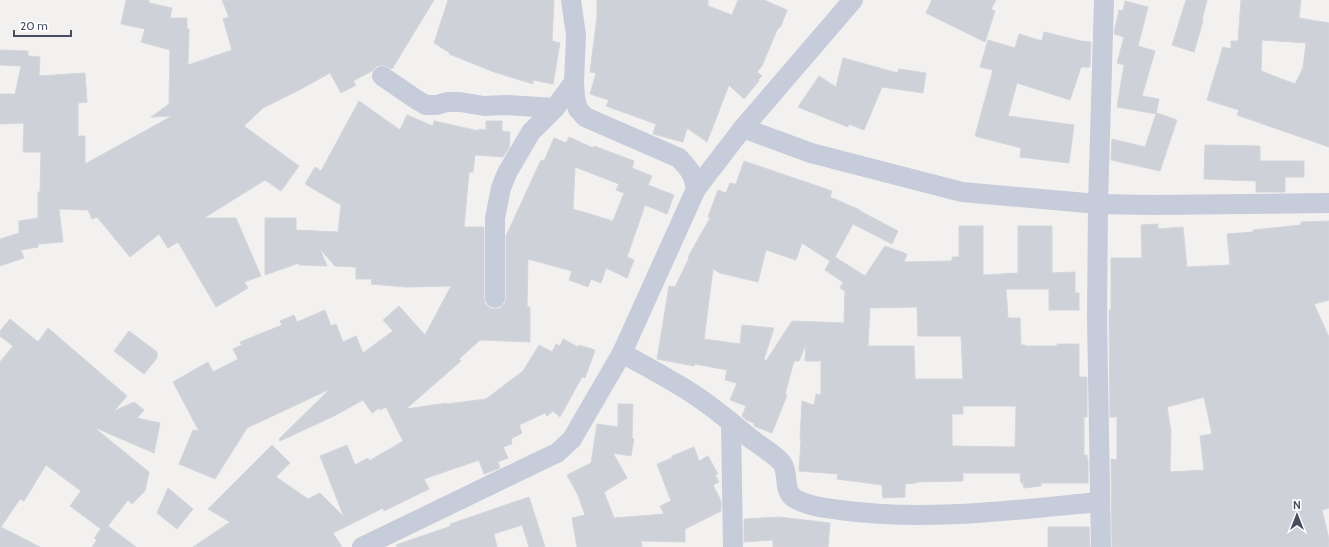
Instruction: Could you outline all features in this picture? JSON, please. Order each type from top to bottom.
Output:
[{"type":"street","points":[[571,0],[576,35],[574,82],[575,98],[578,109],[585,117],[679,158],[694,177],[696,190]]},
{"type":"street","points":[[362,547],[556,453],[572,439],[622,353],[696,190],[743,128],[854,0]]},
{"type":"street","points":[[1101,547],[1099,502],[1097,318],[1098,204],[1104,0]]},
{"type":"street","points":[[382,76],[426,105],[438,106],[447,102],[460,102],[484,106],[555,108]]},
{"type":"street","points":[[494,298],[495,218],[501,188],[507,173],[531,132],[555,108],[574,82]]},
{"type":"street","points":[[743,128],[811,153],[962,192],[1098,204],[1329,202]]},
{"type":"street","points":[[622,353],[691,393],[731,422],[782,463],[786,476],[787,488],[793,497],[817,506],[857,512],[896,515],[951,514],[1099,502]]},
{"type":"street","points":[[731,422],[733,547]]},
{"type":"building","points":[[126,0],[149,0],[149,3],[172,8],[170,18],[187,18],[187,29],[189,29],[188,65],[232,50],[223,19],[229,17],[222,0],[434,0],[392,69],[383,65],[377,66],[372,71],[353,81],[356,85],[341,93],[330,73],[263,108],[244,126],[299,166],[281,191],[265,180],[204,218],[236,218],[261,276],[244,282],[248,288],[216,307],[178,242],[168,248],[159,234],[130,257],[97,217],[92,219],[88,210],[59,209],[63,242],[38,244],[38,247],[21,250],[24,258],[0,266],[0,239],[19,233],[19,221],[38,218],[41,152],[23,152],[24,123],[0,124],[0,94],[15,94],[21,66],[0,65],[0,50],[28,51],[28,56],[40,57],[39,76],[85,73],[87,102],[78,103],[78,136],[85,136],[85,164],[172,116],[151,117],[169,104],[170,50],[141,42],[145,29],[121,24]]},
{"type":"building","points":[[448,0],[554,0],[552,41],[560,43],[553,84],[533,80],[533,84],[494,72],[449,54],[450,53],[434,43]]},
{"type":"building","points":[[597,0],[708,0],[708,6],[732,15],[738,0],[764,0],[787,10],[762,66],[757,72],[762,76],[758,80],[759,81],[744,99],[729,85],[707,142],[687,128],[683,142],[653,134],[656,124],[606,106],[609,100],[590,94],[596,73],[590,72],[597,17]]},
{"type":"building","points":[[932,0],[996,0],[991,9],[995,11],[985,42],[926,13]]},
{"type":"building","points":[[1186,0],[1207,0],[1203,21],[1194,52],[1172,45]]},
{"type":"building","points":[[1241,0],[1301,0],[1299,18],[1329,23],[1329,147],[1237,115],[1239,110],[1207,100],[1223,47],[1231,49],[1231,41],[1238,41]],"holes":[[[1262,40],[1306,43],[1303,68],[1295,84],[1261,71]]]},
{"type":"building","points":[[1125,1],[1148,7],[1138,46],[1155,51],[1142,96],[1159,99],[1156,114],[1117,107],[1124,65],[1117,63],[1124,37],[1114,34],[1119,10],[1123,11]]},
{"type":"building","points":[[1044,32],[1091,42],[1090,67],[1081,67],[1070,100],[1017,83],[1008,116],[1074,125],[1069,163],[1020,157],[1021,148],[975,136],[993,70],[980,67],[988,40],[1015,48],[1019,34],[1042,41]]},
{"type":"building","points":[[843,58],[898,73],[899,69],[926,73],[923,93],[882,87],[864,130],[849,124],[848,127],[798,107],[819,76],[836,87]]},
{"type":"building","points":[[359,101],[400,130],[407,115],[433,126],[434,121],[479,131],[479,129],[486,130],[486,121],[502,121],[502,131],[510,132],[509,148],[503,157],[475,155],[473,172],[469,172],[464,227],[484,227],[484,298],[485,304],[490,308],[495,309],[500,308],[505,303],[506,298],[506,236],[541,160],[544,161],[554,138],[566,143],[569,137],[593,148],[594,146],[634,161],[632,168],[652,176],[648,185],[674,195],[667,214],[645,205],[627,257],[634,260],[627,278],[606,268],[601,283],[591,279],[588,287],[569,280],[572,271],[528,259],[527,307],[530,307],[530,342],[480,340],[459,359],[461,361],[406,409],[486,399],[523,371],[539,345],[552,352],[556,344],[560,346],[563,339],[578,347],[579,345],[595,350],[585,378],[582,377],[560,417],[553,411],[547,416],[545,413],[519,425],[522,433],[511,439],[512,444],[503,447],[508,458],[498,462],[500,468],[484,474],[479,460],[424,479],[429,489],[384,511],[383,508],[333,533],[342,547],[193,547],[230,522],[208,509],[272,445],[290,463],[276,477],[308,499],[320,493],[344,517],[320,456],[347,445],[355,465],[368,458],[369,461],[403,441],[386,407],[380,410],[379,408],[372,413],[363,400],[334,416],[280,441],[279,439],[330,389],[247,428],[215,479],[179,464],[193,430],[199,431],[173,382],[208,362],[213,372],[238,359],[233,349],[242,345],[240,342],[282,325],[280,321],[294,315],[297,322],[325,310],[331,326],[336,324],[343,342],[356,336],[363,353],[393,331],[383,320],[399,306],[425,335],[451,286],[406,287],[371,284],[372,279],[356,279],[356,267],[335,266],[320,249],[327,266],[299,265],[299,263],[265,275],[265,218],[296,218],[296,230],[338,232],[341,205],[305,184],[315,167],[321,171]],"holes":[[[575,167],[619,184],[616,190],[624,193],[613,221],[573,209]]]},
{"type":"building","points":[[1157,113],[1177,120],[1160,171],[1111,160],[1112,139],[1145,147]]},
{"type":"building","points":[[1205,145],[1260,146],[1260,161],[1304,161],[1304,177],[1285,177],[1285,192],[1256,192],[1256,181],[1204,179]]},
{"type":"building","points":[[744,161],[832,191],[830,197],[860,210],[898,231],[892,244],[853,224],[835,257],[865,276],[885,246],[907,254],[904,262],[952,261],[952,257],[959,257],[959,226],[983,226],[983,275],[1018,273],[1018,226],[1052,226],[1052,273],[1075,272],[1075,293],[1079,293],[1079,310],[1049,310],[1049,289],[1006,289],[1008,318],[1020,318],[1021,345],[1057,346],[1057,344],[1079,344],[1079,377],[1087,377],[1087,417],[1084,417],[1084,455],[1087,455],[1088,459],[1088,483],[1041,483],[1041,486],[1024,488],[1023,483],[1021,483],[1020,473],[963,473],[963,481],[916,482],[905,484],[905,497],[883,498],[882,485],[837,479],[838,474],[799,471],[802,401],[814,405],[816,394],[821,395],[821,361],[805,361],[806,344],[799,361],[794,361],[785,394],[787,395],[772,433],[754,426],[754,423],[746,420],[742,416],[746,406],[730,400],[737,383],[725,380],[727,370],[657,359],[669,286],[675,287],[689,258],[688,257],[710,218],[708,217],[718,190],[726,193],[730,183],[736,184]],"holes":[[[802,243],[830,261],[825,270],[843,282],[840,288],[845,291],[844,323],[792,321],[766,361],[764,359],[774,328],[742,325],[740,344],[704,339],[713,269],[720,273],[758,282],[766,250],[796,260]],[[917,307],[918,336],[961,336],[963,379],[915,379],[914,346],[868,346],[870,308]],[[963,406],[1016,406],[1015,447],[952,446],[952,414],[963,414]]]},
{"type":"building","points":[[1329,221],[1329,300],[1314,304],[1329,337],[1329,508],[1322,510],[1329,539],[1329,547],[1112,547],[1111,459],[1117,460],[1117,417],[1110,417],[1109,310],[1111,310],[1111,258],[1142,258],[1141,225],[1158,224],[1158,229],[1183,227],[1187,267],[1230,265],[1227,234],[1301,225],[1301,222]],"holes":[[[1204,397],[1212,434],[1200,436],[1204,470],[1170,472],[1171,431],[1167,407]]]},
{"type":"building","points":[[10,319],[38,342],[48,328],[127,396],[114,411],[134,402],[144,410],[137,418],[160,423],[154,453],[96,428],[149,472],[145,491],[132,504],[128,500],[108,526],[136,547],[92,547],[97,540],[94,538],[101,529],[70,506],[81,491],[46,465],[24,501],[20,499],[1,527],[40,547],[0,547],[0,362],[13,346],[0,336],[0,331]]},
{"type":"building","points":[[129,331],[157,352],[157,358],[144,374],[114,351]]},
{"type":"building","points":[[618,404],[633,404],[632,438],[634,439],[631,456],[613,453],[627,478],[604,492],[614,518],[664,514],[660,506],[671,501],[657,464],[672,458],[672,456],[694,447],[699,461],[708,456],[718,474],[715,475],[719,482],[713,485],[721,501],[721,511],[685,529],[685,542],[641,541],[642,547],[577,547],[572,518],[585,515],[578,495],[567,475],[591,463],[597,424],[618,427]]},
{"type":"building","points":[[168,488],[193,509],[177,529],[157,513]]},
{"type":"building","points":[[529,497],[545,547],[529,547],[522,525],[494,534],[497,547],[397,547],[396,545],[451,526],[450,524]]},
{"type":"building","points":[[779,517],[830,523],[828,547],[773,547],[773,540],[744,542],[744,519]]},
{"type":"building","points":[[1048,527],[1089,527],[1090,547],[1048,547]]}]
